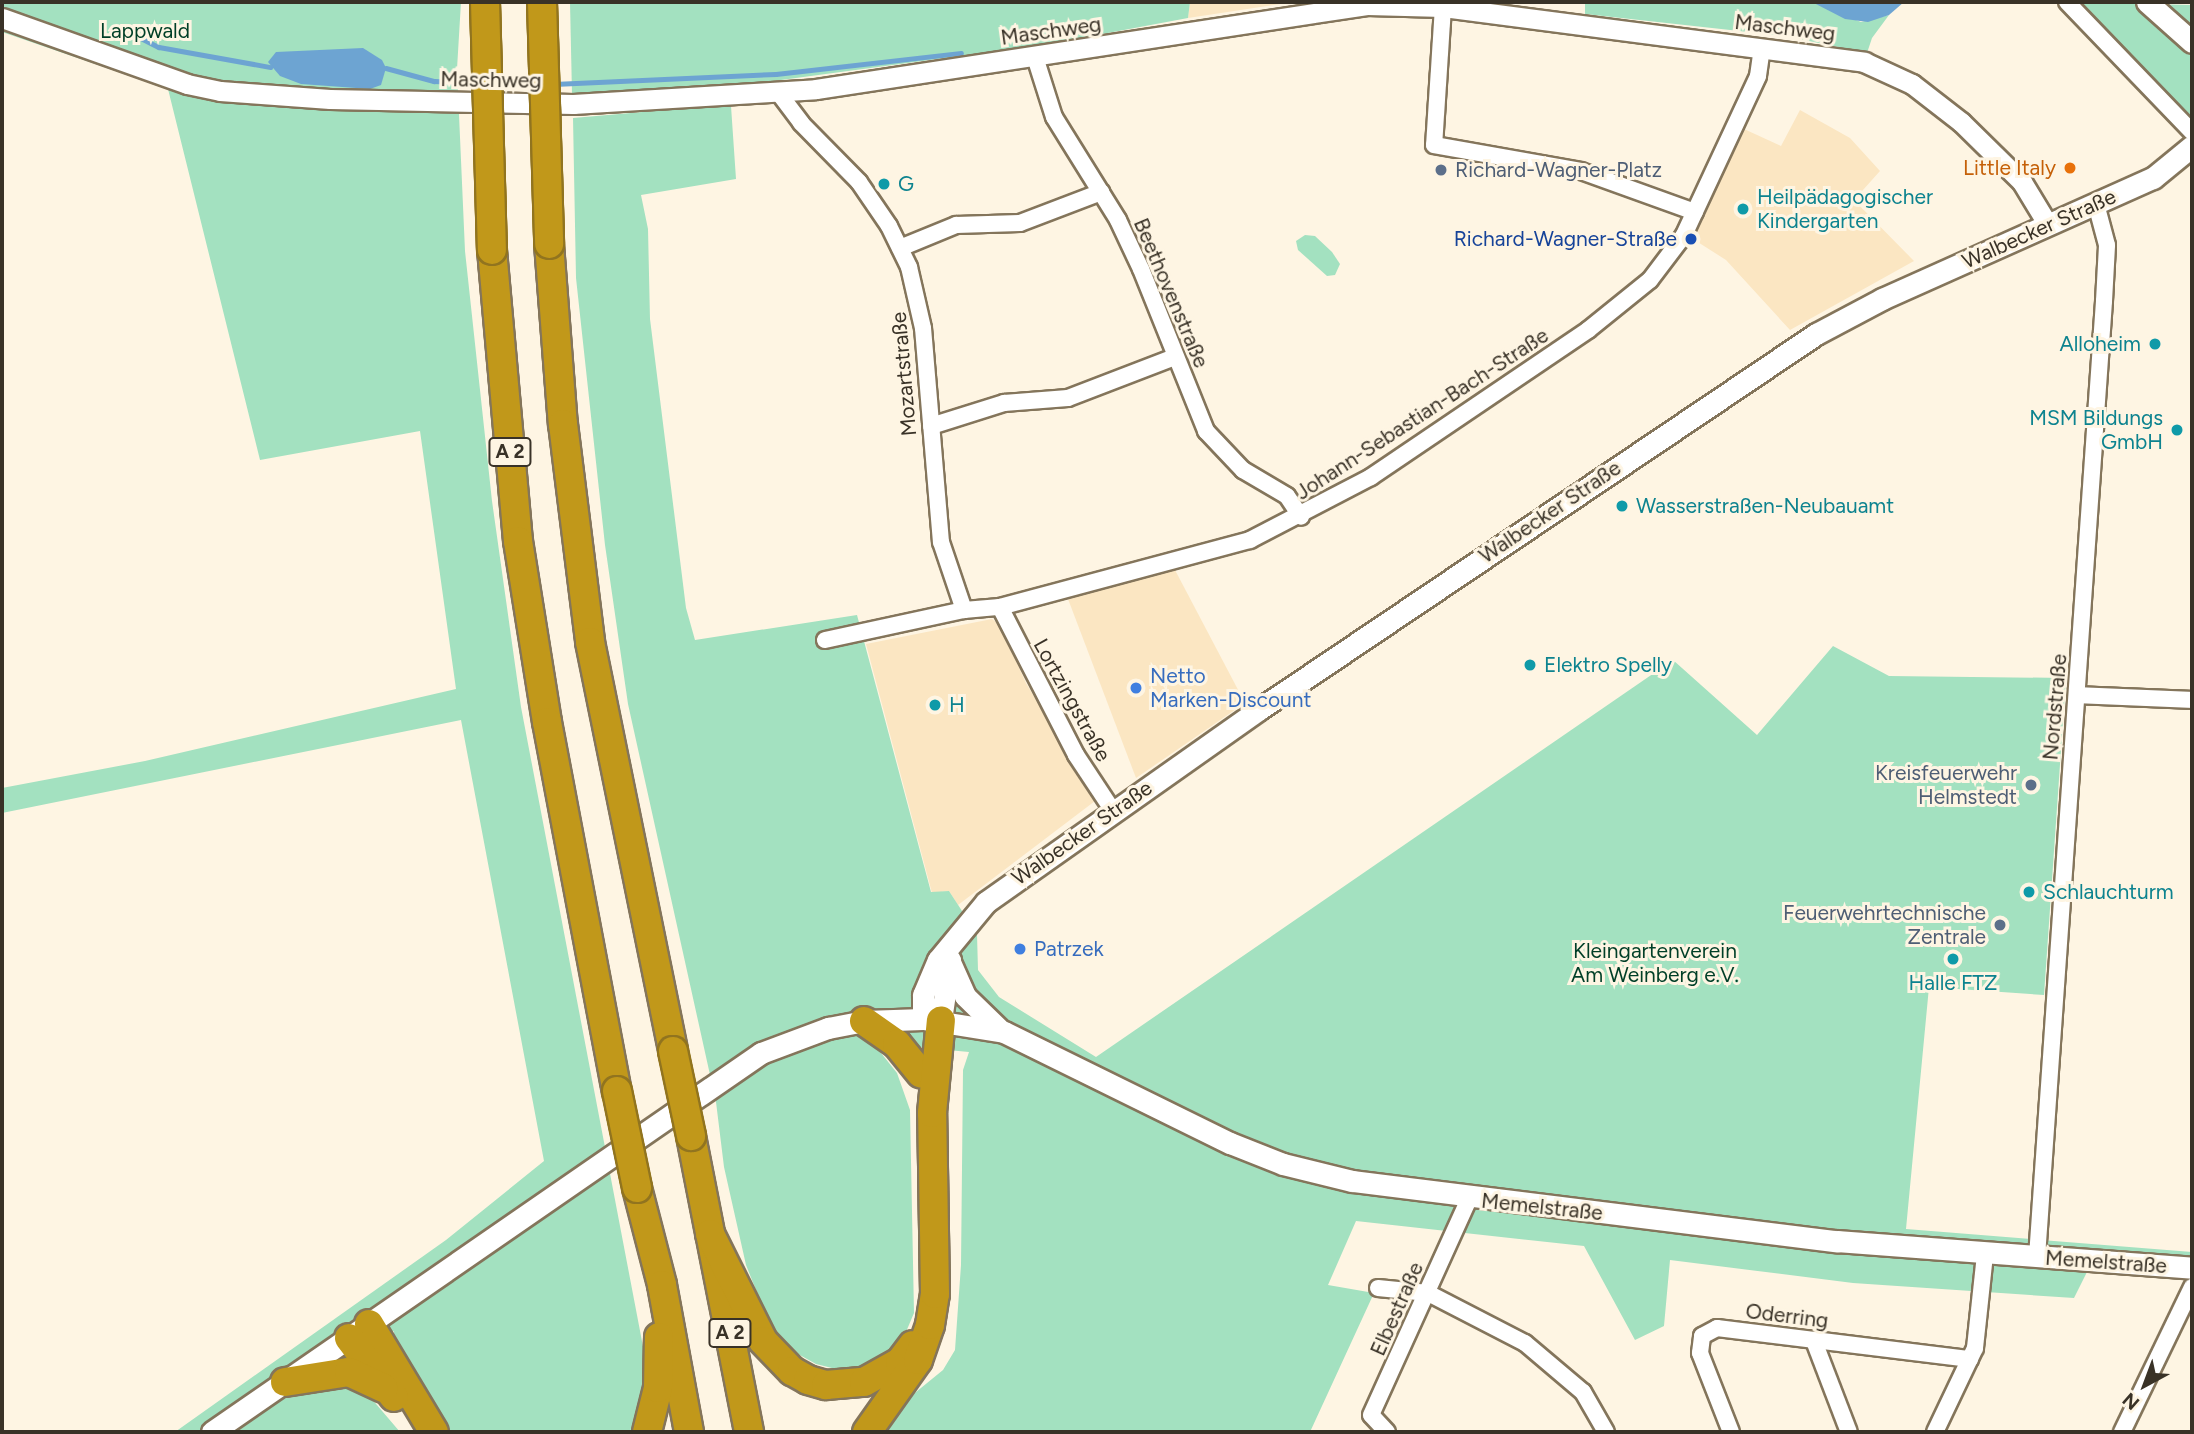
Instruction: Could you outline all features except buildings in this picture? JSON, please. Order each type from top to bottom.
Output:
[{"type":"highway","name":"A 2","points":[[485,2],[492,250],[518,541],[547,722],[617,1091],[637,1188],[662,1285],[688,1432]]},
{"type":"highway","name":"A 2","points":[[542,2],[549,244],[563,424],[590,642],[749,1432]]},
{"type":"highway","points":[[921,1074],[932,1020]]},
{"type":"highway","points":[[867,1432],[918,1360],[934,1294],[932,1020]]},
{"type":"highway","points":[[864,1021],[897,1044],[921,1074],[932,1113]]},
{"type":"highway","points":[[710,1234],[763,1341],[792,1371],[808,1380],[844,1385],[881,1376],[913,1345],[934,1294]]},
{"type":"highway","points":[[647,1432],[659,1388],[662,1285]]},
{"type":"highway","points":[[359,1331],[391,1394],[422,1432]]},
{"type":"highway","points":[[359,1331],[434,1432]]},
{"type":"highway","points":[[285,1382],[349,1372],[391,1394]]},
{"type":"main road","points":[[2147,2],[2192,42]]},
{"type":"main road","points":[[2164,2],[2192,25]]},
{"type":"main road","name":"Walbecker Straße","points":[[932,1020],[925,989],[938,960],[950,954],[986,902],[1113,811],[1776,358],[1882,299],[2153,178],[2192,146]]},
{"type":"main road","points":[[950,954],[965,996],[1004,1032]]},
{"type":"main road","name":"Memelstraße","points":[[212,1432],[761,1053],[828,1028],[864,1021],[932,1020],[1004,1032],[1189,1124],[1283,1164],[1352,1181],[1469,1199],[1985,1255],[2192,1268]]},
{"type":"street","points":[[2067,2],[2192,131]]},
{"type":"street","name":"Maschweg","points":[[2,18],[187,84],[251,95],[573,104],[778,92],[1035,57],[1367,5],[1443,7],[1864,62],[1912,84],[2004,162],[2032,195],[2048,225]]},
{"type":"street","points":[[1443,7],[1434,145],[1581,171],[1695,212]]},
{"type":"street","name":"Johann-Sebastian-Bach-Straße","points":[[825,640],[964,610],[1000,607],[1250,540],[1301,517],[1371,477],[1625,303],[1672,252],[1695,212],[1758,76],[1762,48]]},
{"type":"street","name":"Beethovenstraße","points":[[1035,57],[1050,107],[1101,192],[1142,270],[1206,431],[1218,447],[1254,478],[1287,496],[1301,517]]},
{"type":"street","name":"Mozartstraße","points":[[778,92],[801,123],[859,182],[900,248],[920,305],[941,542],[964,610]]},
{"type":"street","points":[[900,248],[956,225],[1020,223],[1101,192]]},
{"type":"street","name":"Nordstraße","points":[[2037,1257],[2107,245],[2096,204]]},
{"type":"street","points":[[931,426],[1004,403],[1068,398],[1175,357]]},
{"type":"street","name":"Lortzingstraße","points":[[1000,607],[1035,681],[1113,811]]},
{"type":"street","points":[[2077,695],[2192,700]]},
{"type":"street","name":"Elbestraße","points":[[1387,1432],[1371,1415],[1469,1199]]},
{"type":"street","points":[[1935,1432],[1978,1337],[1985,1255]]},
{"type":"street","points":[[2122,1432],[2192,1287]]},
{"type":"street","points":[[1378,1288],[1428,1293],[1525,1343],[1583,1392],[1606,1432]]},
{"type":"street","name":"Oderring","points":[[1731,1432],[1700,1353],[1702,1336],[1717,1328],[1970,1359]]},
{"type":"street","points":[[1814,1341],[1849,1432]]},
{"type":"shaded area","points":[[1190,2],[1294,2],[1188,18]]},
{"type":"shaded area","points":[[1800,110],[1850,138],[1880,171],[1854,200],[1914,261],[1790,330],[1726,260],[1693,239],[1744,129],[1781,146]]},
{"type":"shaded area","points":[[1175,570],[1245,703],[1136,778],[1068,599]]},
{"type":"shaded area","points":[[992,619],[1000,625],[1026,683],[1095,801],[958,905],[949,891],[932,893],[866,644]]},
{"type":"green space","name":"Lappwald","points":[[2,2],[461,2],[457,69],[465,251],[492,501],[521,707],[645,1357],[647,1382],[634,1432],[443,1432],[394,1349],[394,1331],[299,1396],[344,1384],[371,1398],[400,1432],[175,1432],[446,1240],[544,1161],[461,720],[2,813],[2,788],[145,761],[456,689],[420,431],[260,460],[168,89],[2,32]]},
{"type":"green space","points":[[570,2],[1190,2],[1188,18],[1049,44],[766,82],[572,94]]},
{"type":"green space","points":[[1585,2],[1812,2],[1861,22],[1889,15],[1872,38],[1867,53],[1785,36],[1585,14]]},
{"type":"green space","points":[[2059,2],[2192,5],[2192,124],[2185,135]]},
{"type":"green space","name":"Kleingartenverein Am Weinberg e.V.","points":[[731,106],[736,179],[641,195],[648,229],[650,319],[686,608],[695,640],[857,615],[931,892],[949,891],[977,934],[978,970],[999,997],[1096,1057],[1673,660],[1757,735],[1833,646],[1889,676],[2066,678],[2044,995],[1929,987],[1906,1229],[2192,1252],[2192,1280],[2087,1272],[2074,1298],[1853,1283],[1670,1260],[1664,1326],[1635,1340],[1584,1246],[1356,1221],[1328,1285],[1374,1293],[1310,1432],[883,1432],[905,1401],[943,1370],[955,1350],[961,1265],[963,1070],[969,1052],[873,1043],[897,1073],[910,1110],[914,1313],[903,1339],[882,1362],[848,1372],[816,1364],[798,1354],[770,1325],[746,1265],[724,1167],[716,1102],[628,704],[605,545],[576,278],[573,118]]},
{"type":"green space","points":[[1305,235],[1315,236],[1332,252],[1340,264],[1335,275],[1327,276],[1298,250],[1296,241]]},
{"type":"water","points":[[1812,2],[1904,2],[1889,15],[1868,22],[1845,19]]},
{"type":"water","points":[[363,48],[382,60],[386,68],[381,85],[370,89],[301,84],[280,76],[268,62],[276,52]]},
{"type":"waterway","points":[[139,37],[159,47],[270,67]]},
{"type":"waterway","points":[[554,84],[776,74],[961,53]]},
{"type":"waterway","points":[[386,68],[434,81],[479,83]]},
{"type":"waterway","points":[[498,84],[535,84]]},
{"type":"place","name":"Little Italy","points":[[2070,168]]},
{"type":"place","name":"Richard-Wagner-Platz","points":[[1441,170]]},
{"type":"place","name":"G","points":[[884,184]]},
{"type":"place","name":"Heilpädagogischer Kindergarten","points":[[1743,209]]},
{"type":"place","name":"Richard-Wagner-Straße","points":[[1691,239]]},
{"type":"place","name":"Alloheim","points":[[2155,344]]},
{"type":"place","name":"MSM Bildungs GmbH","points":[[2177,430]]},
{"type":"place","name":"Wasserstraßen-Neubauamt","points":[[1622,506]]},
{"type":"place","name":"Elektro Spelly","points":[[1530,665]]},
{"type":"place","name":"Netto Marken-Discount","points":[[1136,688]]},
{"type":"place","name":"H","points":[[935,705]]},
{"type":"place","name":"Kreisfeuerwehr Helmstedt","points":[[2031,785]]},
{"type":"place","name":"Schlauchturm","points":[[2029,892]]},
{"type":"place","name":"Feuerwehrtechnische Zentrale","points":[[2000,925]]},
{"type":"place","name":"Patrzek","points":[[1020,949]]},
{"type":"place","name":"Halle FTZ","points":[[1953,959]]}]
